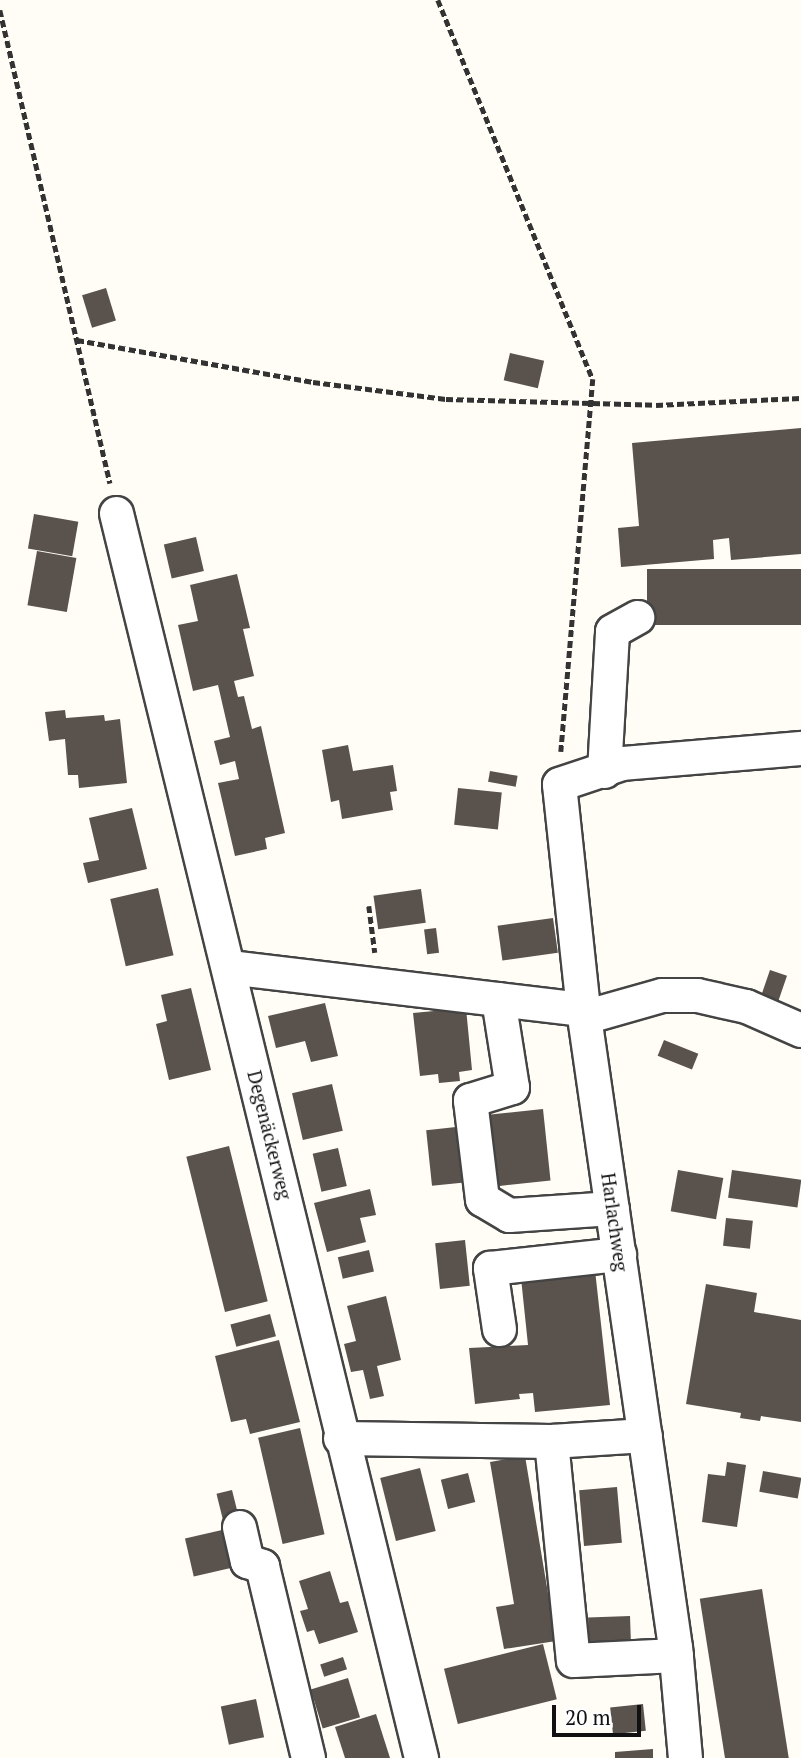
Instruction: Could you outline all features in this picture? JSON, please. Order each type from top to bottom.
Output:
[{"type":"street","name":"Degenäckerweg","points":[[116,513],[229,967],[340,1438],[421,1758]]},
{"type":"street","points":[[604,771],[612,631],[638,617]]},
{"type":"street","points":[[559,784],[622,763],[801,748]]},
{"type":"street","name":"Harlachweg","points":[[559,784],[583,1013],[676,1655],[685,1758]]},
{"type":"street","points":[[229,967],[498,999],[583,1013],[662,995],[697,995],[746,1006],[801,1030]]},
{"type":"street","points":[[498,999],[512,1087],[470,1100],[482,1199],[509,1215],[612,1208]]},
{"type":"street","points":[[499,1329],[490,1268],[619,1254]]},
{"type":"street","points":[[340,1438],[551,1441],[645,1436]]},
{"type":"street","points":[[551,1441],[573,1660],[676,1655]]},
{"type":"street","points":[[239,1527],[247,1561],[262,1566],[308,1758]]},
{"type":"path","points":[[438,0],[593,379],[559,784]]},
{"type":"path","points":[[0,10],[116,513]]},
{"type":"path","points":[[78,340],[313,382],[446,399],[656,405],[801,398]]},
{"type":"path","points":[[369,906],[379,985]]},
{"type":"building","points":[[106,288],[116,321],[92,328],[82,295]]},
{"type":"building","points":[[510,353],[544,361],[538,388],[504,380]]},
{"type":"building","points":[[801,428],[801,554],[731,560],[729,538],[713,540],[714,559],[621,567],[618,528],[639,526],[632,443]]},
{"type":"building","points":[[34,514],[78,522],[72,556],[28,548]]},
{"type":"building","points":[[196,537],[204,571],[172,579],[164,544]]},
{"type":"building","points":[[37,551],[76,558],[67,612],[27,605]]},
{"type":"building","points":[[647,569],[801,569],[801,625],[647,625]]},
{"type":"building","points":[[237,574],[250,628],[243,629],[254,676],[234,681],[238,697],[244,696],[252,729],[261,726],[285,833],[265,838],[267,849],[235,856],[218,783],[239,779],[235,761],[220,765],[214,741],[230,737],[218,685],[193,691],[178,625],[198,621],[190,585]]},
{"type":"building","points":[[65,710],[66,718],[104,715],[105,721],[120,719],[127,783],[79,788],[78,775],[68,775],[65,739],[49,741],[45,712]]},
{"type":"building","points":[[348,745],[353,771],[393,765],[397,791],[390,792],[393,810],[342,819],[339,800],[331,802],[322,750]]},
{"type":"building","points":[[490,771],[518,776],[516,787],[488,782]]},
{"type":"building","points":[[458,788],[502,793],[498,829],[454,825]]},
{"type":"building","points":[[132,808],[147,869],[88,883],[83,863],[99,860],[89,818]]},
{"type":"building","points":[[158,888],[174,955],[126,966],[110,899]]},
{"type":"building","points":[[421,889],[426,923],[378,929],[373,896]]},
{"type":"building","points":[[553,918],[558,953],[502,960],[498,926]]},
{"type":"building","points":[[436,928],[439,953],[427,954],[424,929]]},
{"type":"building","points":[[770,970],[787,976],[778,1002],[761,996]]},
{"type":"building","points":[[191,988],[211,1070],[169,1080],[156,1024],[167,1021],[161,995]]},
{"type":"building","points":[[325,1003],[338,1056],[311,1062],[305,1041],[276,1048],[268,1016]]},
{"type":"building","points":[[466,1008],[472,1070],[459,1072],[460,1081],[439,1083],[438,1074],[420,1076],[413,1013]]},
{"type":"building","points":[[664,1040],[698,1054],[692,1070],[658,1056]]},
{"type":"building","points":[[332,1084],[343,1131],[303,1140],[292,1093]]},
{"type":"building","points":[[543,1109],[551,1181],[491,1187],[483,1115]]},
{"type":"building","points":[[456,1127],[462,1183],[432,1186],[426,1130]]},
{"type":"building","points":[[229,1146],[268,1301],[225,1312],[186,1157]]},
{"type":"building","points":[[338,1148],[347,1186],[321,1192],[313,1154]]},
{"type":"building","points":[[678,1170],[723,1178],[716,1219],[671,1211]]},
{"type":"building","points":[[732,1170],[801,1180],[797,1207],[728,1198]]},
{"type":"building","points":[[370,1189],[376,1215],[360,1218],[366,1242],[327,1252],[314,1203]]},
{"type":"building","points":[[726,1218],[753,1221],[750,1249],[723,1246]]},
{"type":"building","points":[[465,1240],[470,1286],[440,1289],[435,1243]]},
{"type":"building","points":[[369,1250],[374,1271],[343,1279],[338,1257]]},
{"type":"building","points":[[595,1270],[610,1405],[535,1412],[533,1393],[519,1394],[520,1399],[475,1404],[469,1348],[528,1345],[521,1278]]},
{"type":"building","points":[[706,1284],[757,1293],[754,1312],[801,1320],[801,1422],[761,1416],[760,1421],[740,1418],[741,1413],[686,1404]]},
{"type":"building","points":[[386,1296],[401,1360],[377,1366],[384,1396],[370,1399],[363,1370],[351,1372],[344,1344],[356,1341],[347,1306]]},
{"type":"building","points":[[270,1314],[276,1336],[236,1347],[230,1325]]},
{"type":"building","points":[[279,1340],[300,1422],[250,1434],[246,1419],[231,1422],[215,1356]]},
{"type":"building","points":[[300,1428],[325,1534],[283,1544],[258,1438]]},
{"type":"building","points":[[525,1456],[556,1641],[504,1649],[496,1607],[514,1604],[490,1462]]},
{"type":"building","points":[[727,1462],[746,1465],[737,1527],[702,1522],[708,1474],[725,1476]]},
{"type":"building","points":[[420,1468],[436,1531],[396,1541],[380,1478]]},
{"type":"building","points":[[763,1471],[801,1478],[798,1498],[759,1492]]},
{"type":"building","points":[[468,1473],[475,1502],[448,1509],[441,1480]]},
{"type":"building","points":[[617,1487],[622,1543],[584,1546],[579,1490]]},
{"type":"building","points":[[232,1490],[239,1518],[223,1522],[216,1494]]},
{"type":"building","points":[[222,1530],[231,1568],[194,1577],[185,1539]]},
{"type":"building","points":[[330,1571],[340,1603],[348,1601],[358,1632],[319,1644],[314,1630],[307,1632],[300,1611],[308,1609],[299,1581]]},
{"type":"building","points":[[762,1589],[789,1758],[725,1758],[700,1599]]},
{"type":"building","points":[[630,1616],[631,1643],[589,1644],[588,1617]]},
{"type":"building","points":[[543,1644],[557,1699],[458,1724],[444,1669]]},
{"type":"building","points":[[343,1657],[347,1669],[324,1677],[320,1664]]},
{"type":"building","points":[[348,1678],[360,1717],[323,1729],[311,1689]]},
{"type":"building","points":[[256,1699],[264,1737],[229,1745],[221,1706]]},
{"type":"building","points":[[643,1704],[646,1731],[613,1734],[610,1707]]},
{"type":"building","points":[[376,1714],[390,1758],[345,1758],[335,1727]]},
{"type":"building","points":[[653,1749],[653,1758],[615,1758],[615,1752]]}]
